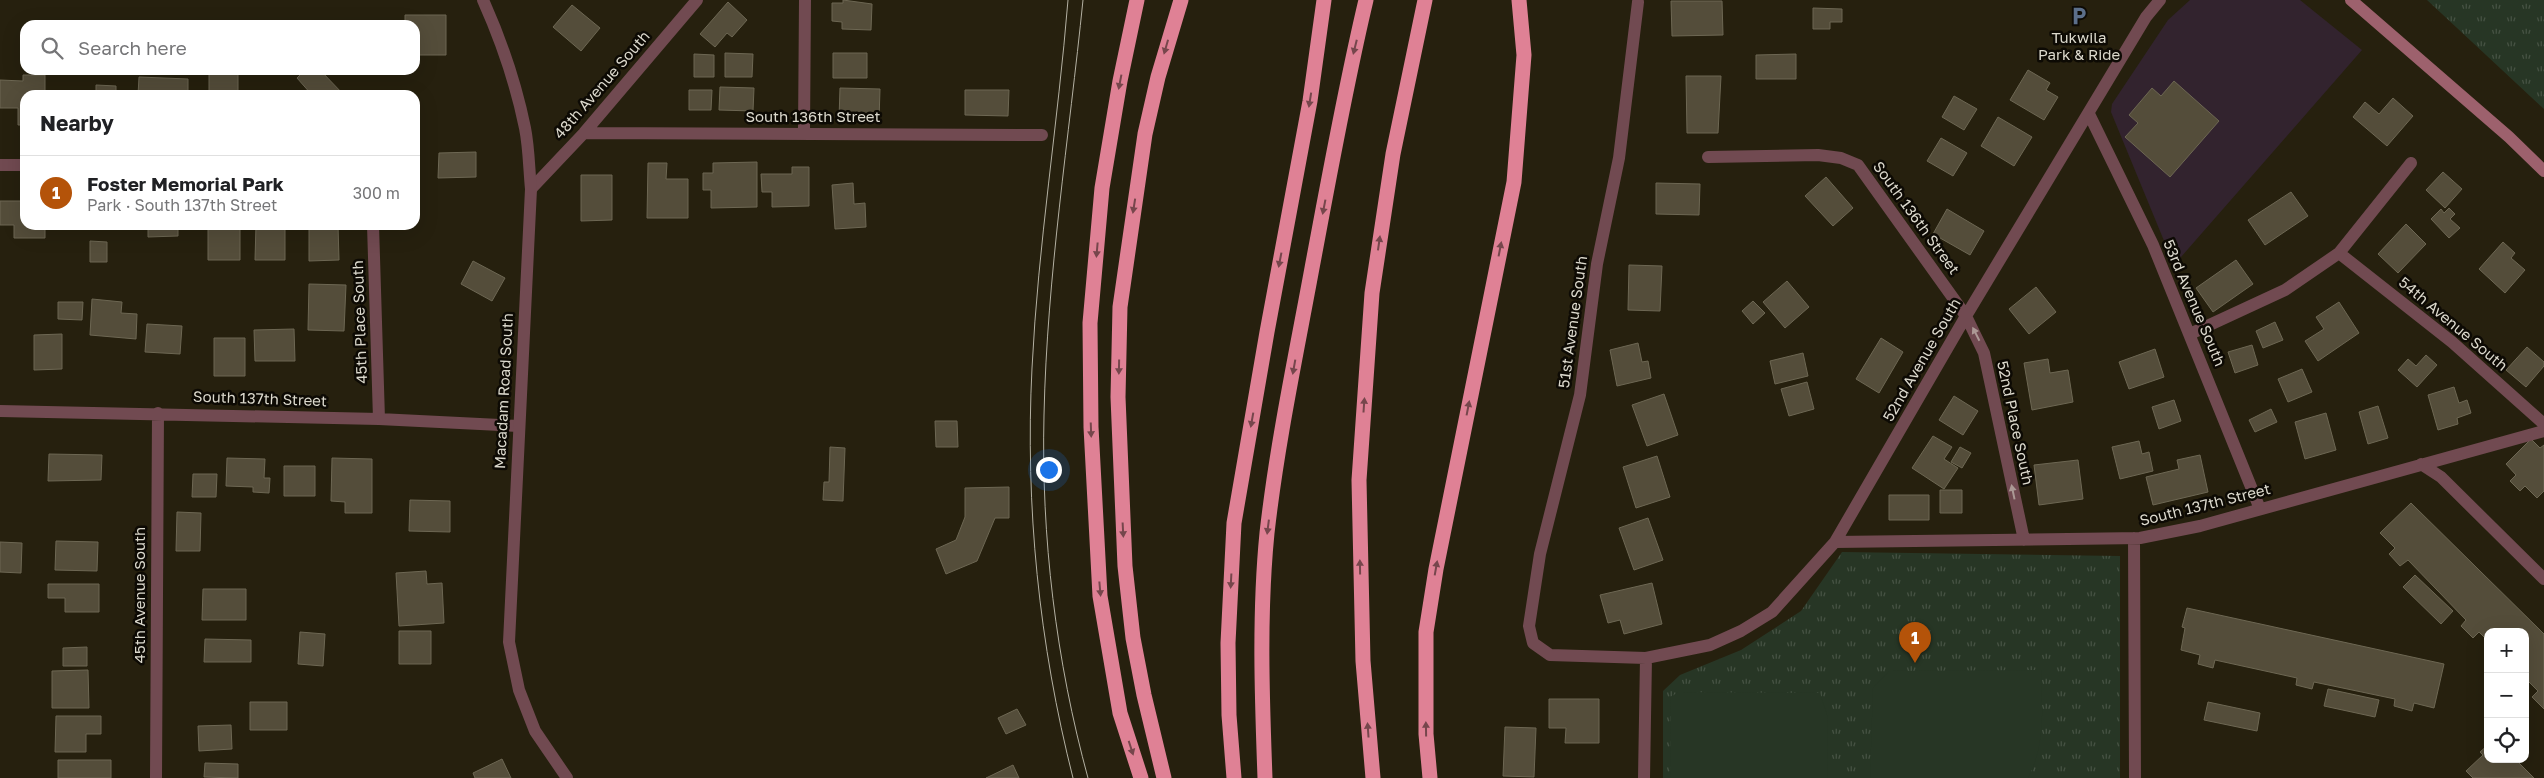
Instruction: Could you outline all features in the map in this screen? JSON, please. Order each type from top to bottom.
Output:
[{"type":"highway","points":[[1137,0],[1120,81],[1102,188],[1090,323],[1091,427],[1100,596],[1120,713],[1141,778]]},
{"type":"highway","points":[[1164,778],[1144,695],[1133,638],[1125,566],[1118,397],[1120,307],[1145,134],[1158,77],[1181,0]]},
{"type":"highway","points":[[1234,778],[1229,715],[1228,643],[1234,523],[1310,101],[1324,0]]},
{"type":"highway","points":[[1265,778],[1263,598],[1267,533],[1306,302],[1351,61],[1366,0]]},
{"type":"highway","points":[[1373,778],[1363,661],[1359,480],[1372,293],[1393,154],[1425,0]]},
{"type":"highway","points":[[1430,778],[1426,734],[1426,632],[1436,569],[1514,182],[1524,54],[1519,0]]},
{"type":"main road","points":[[2351,0],[2508,137],[2544,172]]},
{"type":"street","name":"Macadam Road South","points":[[483,0],[495,26],[516,93],[525,129],[531,189],[509,642],[519,690],[535,731],[567,778]]},
{"type":"street","name":"48th Avenue South","points":[[531,189],[584,133],[696,0]]},
{"type":"street","points":[[804,132],[805,0]]},
{"type":"street","name":"52nd Avenue South","points":[[1533,643],[1550,655],[1646,658],[1710,645],[1741,631],[1772,612],[1835,542],[1966,316],[2146,17],[2160,0]]},
{"type":"street","name":"51st Avenue South","points":[[1533,643],[1530,626],[1540,554],[1580,395],[1597,264],[1619,158],[1638,2]]},
{"type":"street","name":"53rd Avenue South","points":[[2089,114],[2152,245],[2260,509]]},
{"type":"street","name":"South 136th Street","points":[[584,133],[804,132],[1042,135]]},
{"type":"street","name":"South 136th Street","points":[[1708,157],[1818,155],[1841,158],[1858,165],[1966,316]]},
{"type":"street","points":[[2190,334],[2285,290],[2339,253],[2411,163]]},
{"type":"street","points":[[0,165],[20,165]]},
{"type":"street","name":"45th Place South","points":[[373,230],[379,419]]},
{"type":"street","name":"54th Avenue South","points":[[2339,253],[2452,342],[2544,424]]},
{"type":"street","name":"52nd Place South","points":[[1966,316],[1984,353],[2024,540]]},
{"type":"street","name":"South 137th Street","points":[[0,411],[379,419],[519,426]]},
{"type":"street","name":"45th Avenue South","points":[[156,778],[158,413]]},
{"type":"street","name":"South 137th Street","points":[[1835,542],[2134,538],[2200,526],[2544,431]]},
{"type":"street","points":[[2421,464],[2441,477],[2544,579]]},
{"type":"street","points":[[2134,538],[2136,778]]},
{"type":"street","points":[[1644,778],[1646,658]]},
{"type":"shaded area","points":[[2190,0],[2300,0],[2362,50],[2174,265],[2111,112],[2112,104],[2168,20]]},
{"type":"green space","points":[[2427,0],[2544,0],[2544,109]]},
{"type":"green space","points":[[1842,552],[2120,556],[2120,778],[1663,778],[1663,691],[1680,675],[1741,650],[1801,611]]},
{"type":"green space","points":[[2041,670],[2042,725],[2038,752],[2028,778],[1870,778],[1873,688],[1889,671]]},
{"type":"green space","points":[[1678,692],[1820,693],[1828,718],[1827,778],[1670,778],[1671,697]]},
{"type":"building","points":[[843,0],[872,4],[871,30],[842,29],[842,22],[832,21],[832,3],[843,3]]},
{"type":"building","points":[[1671,1],[1722,1],[1723,35],[1672,36]]},
{"type":"building","points":[[728,2],[747,20],[732,37],[727,33],[715,47],[700,34]]},
{"type":"building","points":[[572,5],[600,28],[581,51],[553,27]]},
{"type":"building","points":[[1813,8],[1842,9],[1842,22],[1830,22],[1830,29],[1813,29]]},
{"type":"building","points":[[405,15],[446,15],[446,55],[420,55],[420,20],[405,20]]},
{"type":"building","points":[[725,53],[753,54],[752,77],[725,77]]},
{"type":"building","points":[[833,53],[867,53],[867,78],[833,78]]},
{"type":"building","points":[[694,54],[714,55],[714,77],[694,77]]},
{"type":"building","points":[[1796,54],[1796,79],[1756,79],[1756,55]]},
{"type":"building","points":[[2028,70],[2050,83],[2046,90],[2058,97],[2044,120],[2010,100]]},
{"type":"building","points":[[23,75],[45,75],[45,90],[20,90],[20,125],[18,125],[18,108],[0,108],[0,80],[23,81]]},
{"type":"building","points":[[209,75],[238,75],[238,90],[209,90]]},
{"type":"building","points":[[300,75],[325,75],[339,90],[308,90],[297,78]]},
{"type":"building","points":[[1686,76],[1721,76],[1718,133],[1687,133]]},
{"type":"building","points":[[139,77],[188,79],[188,90],[138,90]]},
{"type":"building","points":[[2174,81],[2219,121],[2170,177],[2125,137],[2138,123],[2129,115],[2152,88],[2161,96]]},
{"type":"building","points":[[96,85],[116,86],[116,90],[96,90]]},
{"type":"building","points":[[720,87],[754,88],[753,111],[719,110]]},
{"type":"building","points":[[840,88],[880,89],[879,120],[839,119]]},
{"type":"building","points":[[689,90],[712,90],[711,110],[689,110]]},
{"type":"building","points":[[965,90],[1009,90],[1008,116],[965,115]]},
{"type":"building","points":[[1954,96],[1977,109],[1964,130],[1942,117]]},
{"type":"building","points":[[2393,98],[2413,116],[2387,146],[2353,117],[2365,102],[2379,114]]},
{"type":"building","points":[[1998,117],[2032,137],[2014,166],[1981,146]]},
{"type":"building","points":[[1941,138],[1967,153],[1953,176],[1927,161]]},
{"type":"building","points":[[476,152],[476,177],[438,178],[439,153]]},
{"type":"building","points":[[757,162],[757,207],[711,208],[711,190],[703,190],[703,173],[713,173],[713,163]]},
{"type":"building","points":[[648,163],[667,163],[666,179],[688,179],[688,218],[647,218]]},
{"type":"building","points":[[792,167],[809,167],[809,206],[772,207],[772,192],[762,192],[761,174],[792,174]]},
{"type":"building","points":[[2443,172],[2462,189],[2445,208],[2426,190]]},
{"type":"building","points":[[581,175],[612,175],[612,220],[581,221]]},
{"type":"building","points":[[1826,177],[1853,208],[1833,226],[1805,196]]},
{"type":"building","points":[[853,183],[854,204],[865,203],[866,227],[835,229],[832,185]]},
{"type":"building","points":[[1656,183],[1700,184],[1699,215],[1656,214]]},
{"type":"building","points":[[2291,192],[2308,216],[2265,245],[2248,220]]},
{"type":"building","points":[[0,201],[20,201],[20,230],[45,230],[45,238],[14,238],[14,225],[0,225]]},
{"type":"building","points":[[2449,208],[2455,214],[2450,219],[2460,228],[2449,238],[2431,219],[2441,209],[2444,213]]},
{"type":"building","points":[[1947,209],[1984,231],[1970,255],[1933,234]]},
{"type":"building","points":[[2406,224],[2426,244],[2398,273],[2378,254]]},
{"type":"building","points":[[148,230],[178,230],[178,236],[148,237]]},
{"type":"building","points":[[208,230],[240,230],[240,260],[208,260]]},
{"type":"building","points":[[256,230],[285,230],[285,260],[255,260]]},
{"type":"building","points":[[309,230],[338,230],[339,260],[309,261]]},
{"type":"building","points":[[90,241],[107,242],[107,262],[90,262]]},
{"type":"building","points":[[2503,242],[2515,253],[2511,258],[2525,270],[2505,293],[2479,269]]},
{"type":"building","points":[[2236,260],[2253,284],[2213,312],[2196,288]]},
{"type":"building","points":[[473,261],[505,278],[492,301],[461,284]]},
{"type":"building","points":[[1629,265],[1662,266],[1660,311],[1628,310]]},
{"type":"building","points":[[1787,281],[1809,307],[1785,328],[1763,302]]},
{"type":"building","points":[[309,284],[346,285],[344,331],[308,330]]},
{"type":"building","points":[[2036,287],[2056,312],[2029,334],[2009,309]]},
{"type":"building","points":[[92,299],[122,302],[121,313],[137,314],[136,339],[90,335]]},
{"type":"building","points":[[1753,301],[1765,313],[1753,324],[1742,311]]},
{"type":"building","points":[[58,302],[83,302],[82,320],[58,319]]},
{"type":"building","points":[[2339,302],[2359,333],[2318,361],[2305,341],[2324,329],[2316,317]]},
{"type":"building","points":[[2275,322],[2283,340],[2263,348],[2256,331]]},
{"type":"building","points":[[147,324],[182,326],[180,354],[145,352]]},
{"type":"building","points":[[294,329],[295,361],[255,361],[254,330]]},
{"type":"building","points":[[62,334],[62,369],[34,370],[34,335]]},
{"type":"building","points":[[214,338],[245,338],[245,376],[214,376]]},
{"type":"building","points":[[1881,338],[1903,352],[1879,393],[1856,379]]},
{"type":"building","points":[[1638,343],[1642,362],[1648,361],[1651,378],[1617,386],[1610,350]]},
{"type":"building","points":[[2252,345],[2258,365],[2235,373],[2228,352]]},
{"type":"building","points":[[2527,347],[2544,362],[2544,366],[2526,387],[2506,370]]},
{"type":"building","points":[[2155,349],[2164,377],[2129,389],[2119,362]]},
{"type":"building","points":[[1803,353],[1808,376],[1775,384],[1770,361]]},
{"type":"building","points":[[2426,355],[2437,365],[2417,387],[2398,370],[2408,359],[2416,366]]},
{"type":"building","points":[[2048,359],[2050,373],[2068,370],[2073,402],[2032,410],[2024,363]]},
{"type":"building","points":[[2302,369],[2312,392],[2288,402],[2278,379]]},
{"type":"building","points":[[1807,382],[1814,409],[1789,416],[1781,389]]},
{"type":"building","points":[[2454,387],[2459,403],[2467,400],[2471,413],[2457,418],[2458,424],[2438,430],[2428,395]]},
{"type":"building","points":[[1664,394],[1678,435],[1647,446],[1632,405]]},
{"type":"building","points":[[1954,396],[1978,411],[1963,435],[1939,420]]},
{"type":"building","points":[[2174,400],[2181,421],[2159,429],[2152,407]]},
{"type":"building","points":[[2378,406],[2388,438],[2368,444],[2359,412]]},
{"type":"building","points":[[2271,409],[2277,422],[2255,432],[2249,420]]},
{"type":"building","points":[[2326,413],[2336,450],[2305,459],[2295,422]]},
{"type":"building","points":[[935,421],[957,421],[958,447],[936,447]]},
{"type":"building","points":[[1933,436],[1952,447],[1944,459],[1958,468],[1944,489],[1912,468]]},
{"type":"building","points":[[2531,439],[2540,448],[2544,445],[2544,491],[2537,498],[2525,486],[2520,491],[2510,481],[2516,475],[2506,464]]},
{"type":"building","points":[[2139,441],[2142,454],[2149,452],[2153,471],[2120,479],[2112,447]]},
{"type":"building","points":[[830,447],[845,448],[843,501],[823,500],[824,482],[829,482]]},
{"type":"building","points":[[1960,447],[1971,453],[1962,468],[1951,462]]},
{"type":"building","points":[[49,454],[102,455],[101,480],[48,481]]},
{"type":"building","points":[[2200,455],[2208,492],[2153,505],[2146,477],[2179,469],[2177,460]]},
{"type":"building","points":[[1657,456],[1670,497],[1636,508],[1623,467]]},
{"type":"building","points":[[227,458],[265,459],[264,478],[270,478],[269,493],[253,492],[253,487],[226,486]]},
{"type":"building","points":[[332,458],[372,459],[372,513],[345,513],[345,502],[331,501]]},
{"type":"building","points":[[2078,460],[2083,499],[2039,505],[2034,465]]},
{"type":"building","points":[[284,466],[315,466],[315,496],[284,496]]},
{"type":"building","points":[[193,474],[217,474],[216,497],[192,497]]},
{"type":"building","points":[[1009,487],[1009,518],[995,518],[977,561],[946,574],[936,549],[956,540],[965,517],[965,488]]},
{"type":"building","points":[[1940,490],[1962,490],[1962,513],[1940,513]]},
{"type":"building","points":[[1889,495],[1929,495],[1929,520],[1889,520]]},
{"type":"building","points":[[410,500],[450,501],[450,532],[409,531]]},
{"type":"building","points":[[2411,503],[2544,634],[2544,709],[2532,697],[2538,691],[2529,682],[2529,628],[2484,628],[2484,637],[2479,632],[2473,638],[2461,626],[2466,620],[2408,560],[2400,566],[2389,554],[2395,548],[2380,533]]},
{"type":"building","points":[[177,512],[201,513],[200,551],[176,551]]},
{"type":"building","points":[[1648,518],[1663,560],[1634,570],[1619,528]]},
{"type":"building","points":[[56,541],[98,542],[97,571],[55,570]]},
{"type":"building","points":[[0,542],[22,543],[21,573],[0,572]]},
{"type":"building","points":[[426,571],[427,584],[442,583],[444,623],[399,626],[396,573]]},
{"type":"building","points":[[2415,575],[2453,611],[2441,624],[2403,587]]},
{"type":"building","points":[[1652,583],[1662,624],[1624,634],[1620,620],[1608,623],[1600,595]]},
{"type":"building","points":[[48,584],[99,584],[99,612],[65,612],[65,598],[48,598]]},
{"type":"building","points":[[203,589],[246,589],[246,620],[202,620]]},
{"type":"building","points":[[2187,608],[2444,664],[2434,708],[2414,703],[2412,711],[2394,706],[2395,699],[2314,682],[2312,689],[2296,685],[2297,678],[2215,660],[2213,668],[2198,664],[2200,655],[2181,650],[2185,628],[2182,627]]},
{"type":"building","points":[[399,631],[431,631],[431,664],[399,664]]},
{"type":"building","points":[[300,632],[325,634],[323,666],[298,664]]},
{"type":"building","points":[[205,639],[251,640],[251,662],[204,662]]},
{"type":"building","points":[[87,647],[87,666],[63,666],[63,648]]},
{"type":"building","points":[[88,670],[89,708],[52,708],[52,671]]},
{"type":"building","points":[[2328,689],[2379,700],[2375,717],[2324,706]]},
{"type":"building","points":[[1549,699],[1599,699],[1599,743],[1565,743],[1566,728],[1549,728]]},
{"type":"building","points":[[250,702],[287,702],[287,730],[250,730]]},
{"type":"building","points":[[2208,702],[2260,713],[2257,731],[2204,720]]},
{"type":"building","points":[[1017,709],[1026,725],[1006,734],[998,718]]},
{"type":"building","points":[[56,716],[101,716],[101,734],[86,734],[86,752],[55,752]]},
{"type":"building","points":[[231,725],[232,749],[199,751],[198,726]]},
{"type":"building","points":[[1505,727],[1536,728],[1534,777],[1503,776]]},
{"type":"building","points":[[2484,748],[2484,763],[2519,763],[2534,778],[2473,778],[2466,771],[2483,755],[2480,752]]},
{"type":"building","points":[[502,759],[511,778],[475,778],[473,773]]},
{"type":"building","points":[[58,760],[111,760],[111,778],[58,778]]},
{"type":"building","points":[[205,763],[238,764],[238,778],[204,777]]},
{"type":"building","points":[[1013,765],[1019,778],[986,778]]},
{"type":"tram line","points":[[1068,0],[1043,230],[1035,322],[1030,420],[1033,523],[1043,626],[1061,728],[1073,778]]},
{"type":"tram line","points":[[1083,0],[1049,311],[1044,415],[1044,461],[1048,553],[1059,644],[1067,689],[1088,778]]},
{"type":"place","name":"Tukwila Park & Ride","points":[[2079,16]]},
{"type":"place","name":"Foster Memorial Park","points":[[1915,663]]}]
